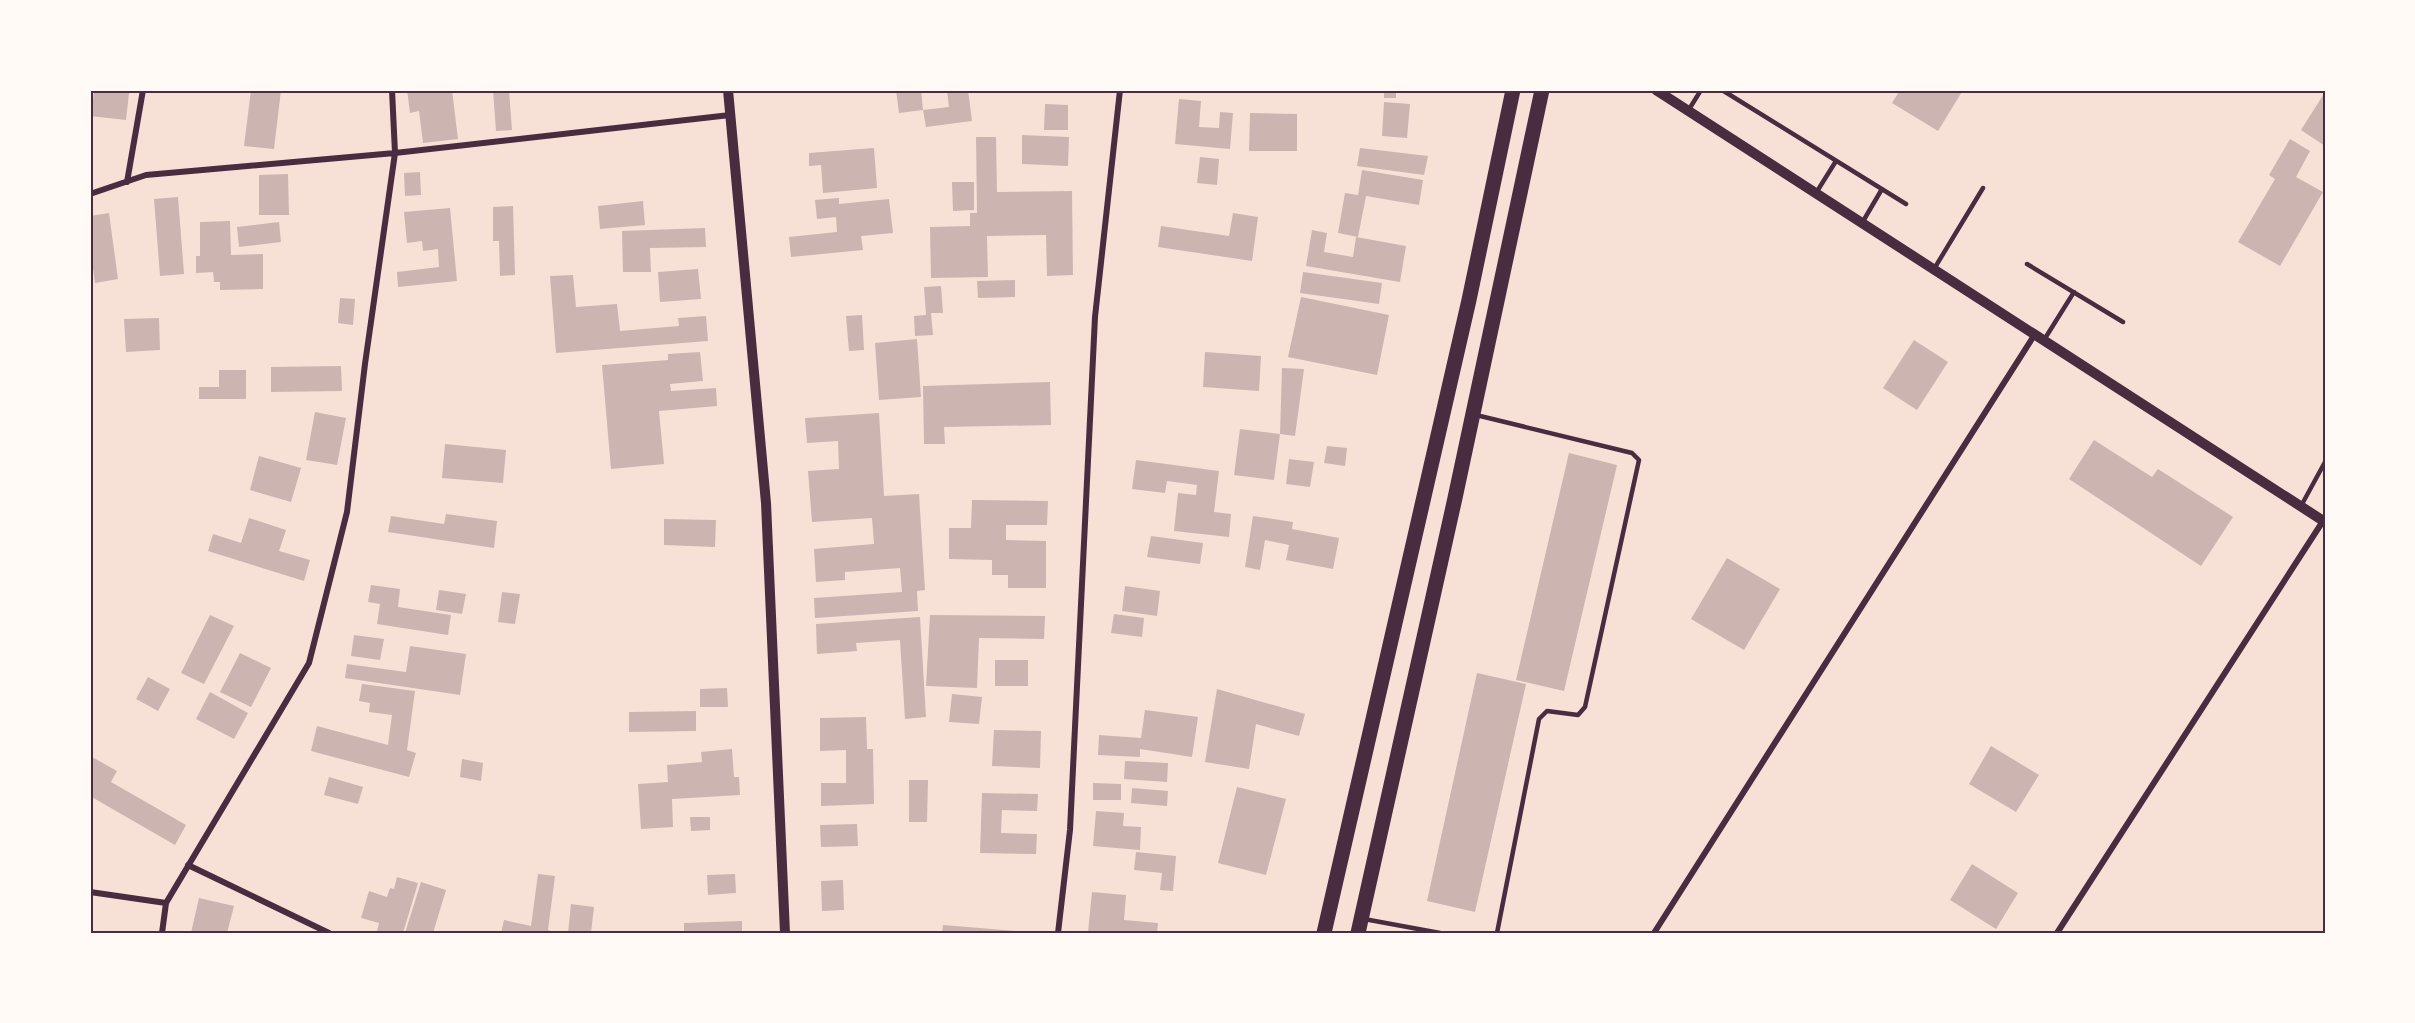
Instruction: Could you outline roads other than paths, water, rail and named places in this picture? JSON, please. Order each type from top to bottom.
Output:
[{"type":"main road","points":[[1324,933],[1466,312],[1513,90]]},
{"type":"main road","points":[[1360,926],[1542,90]]},
{"type":"street","points":[[127,182],[143,90]]},
{"type":"street","points":[[162,933],[166,903],[309,663],[347,512],[395,153],[392,90]]},
{"type":"street","points":[[728,90],[766,503],[785,933]]},
{"type":"street","points":[[1058,933],[1070,830],[1095,317],[1120,90]]},
{"type":"street","points":[[1656,90],[2324,522],[2057,933]]},
{"type":"street","points":[[90,194],[146,175],[395,153],[730,115]]},
{"type":"street","points":[[1654,933],[2040,337]]},
{"type":"street","points":[[188,865],[329,933]]},
{"type":"street","points":[[90,892],[166,903]]},
{"type":"lane","points":[[1688,111],[1701,90]]},
{"type":"lane","points":[[1722,90],[1906,204]]},
{"type":"lane","points":[[1816,193],[1836,161]]},
{"type":"lane","points":[[1934,269],[1983,188]]},
{"type":"lane","points":[[1862,223],[1882,189]]},
{"type":"lane","points":[[2028,264],[2122,322]]},
{"type":"lane","points":[[2040,337],[2074,292]]},
{"type":"lane","points":[[1473,414],[1632,453],[1640,460],[1585,707],[1578,715],[1547,711],[1539,719],[1497,933]]},
{"type":"lane","points":[[2301,506],[2325,462]]},
{"type":"lane","points":[[1360,926],[1440,933]]}]
